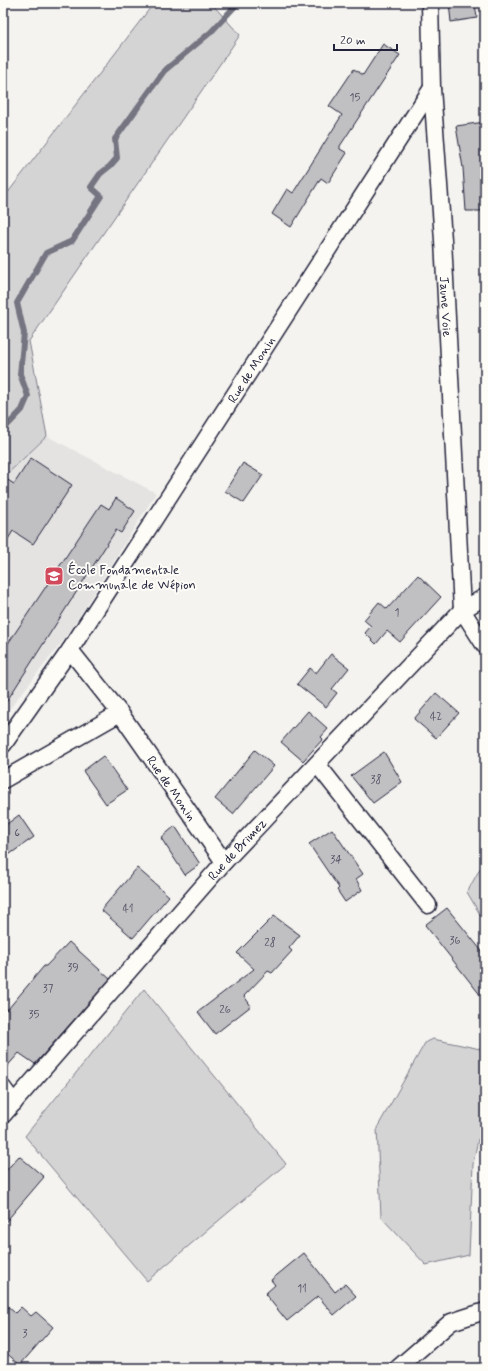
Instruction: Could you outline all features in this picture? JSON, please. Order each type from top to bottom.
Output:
[{"type":"street","name":"Jaune Voie","points":[[430,3],[432,88],[443,240],[462,610]]},
{"type":"street","name":"Rue de Monin","points":[[3,745],[70,650],[432,88]]},
{"type":"street","name":"Rue de Brimez","points":[[3,1115],[224,862],[462,610],[485,597]]},
{"type":"street","points":[[462,610],[485,646]]},
{"type":"street","name":"Rue de Monin","points":[[70,650],[120,713],[224,862]]},
{"type":"street","points":[[3,780],[120,713]]},
{"type":"street","points":[[317,764],[428,905]]},
{"type":"street","points":[[3,1088],[14,1103]]},
{"type":"street","points":[[398,1368],[451,1322],[485,1311]]},
{"type":"shaded area","points":[[154,3],[211,3],[240,35],[29,341],[47,436],[3,478],[3,199]]},
{"type":"shaded area","name":"École Fondamentale Communale de Wépion","points":[[47,436],[156,493],[67,636],[3,717],[3,478]]},
{"type":"shaded area","points":[[485,862],[485,923],[467,892]]},
{"type":"shaded area","points":[[144,989],[286,1164],[147,1281],[25,1136]]},
{"type":"shaded area","points":[[433,1039],[485,1050],[485,1133],[478,1139],[473,1164],[469,1255],[426,1265],[381,1217],[377,1128],[425,1043]]},
{"type":"building","points":[[449,3],[475,3],[477,18],[451,22]]},
{"type":"building","points":[[383,44],[400,55],[340,146],[340,149],[347,153],[328,183],[321,178],[291,227],[272,214],[287,189],[293,193],[342,115],[329,106],[354,69],[363,75]]},
{"type":"building","points":[[485,122],[485,211],[466,211],[463,168],[456,126]]},
{"type":"building","points":[[31,458],[72,485],[33,544],[13,531],[3,547],[3,477],[14,484]]},
{"type":"building","points":[[243,463],[263,475],[244,503],[225,491]]},
{"type":"building","points":[[116,498],[135,511],[121,533],[116,530],[3,707],[3,651],[101,504],[109,509]]},
{"type":"building","points":[[418,575],[441,597],[400,642],[387,631],[376,644],[365,633],[371,626],[364,620],[379,602],[387,609]]},
{"type":"building","points":[[331,654],[349,668],[332,689],[337,693],[326,707],[297,684],[310,668],[316,673]]},
{"type":"building","points":[[436,693],[459,713],[436,738],[414,719]]},
{"type":"building","points":[[308,711],[328,729],[321,737],[323,739],[303,761],[281,742]]},
{"type":"building","points":[[255,750],[274,766],[233,814],[215,799]]},
{"type":"building","points":[[384,752],[402,782],[373,803],[351,776]]},
{"type":"building","points":[[103,756],[127,790],[106,804],[83,771]]},
{"type":"building","points":[[19,815],[34,837],[3,859],[3,827]]},
{"type":"building","points":[[175,826],[200,864],[185,875],[161,838]]},
{"type":"building","points":[[332,829],[363,874],[356,879],[362,890],[345,902],[337,890],[339,888],[309,844]]},
{"type":"building","points":[[137,868],[169,896],[133,938],[101,910]]},
{"type":"building","points":[[447,908],[485,955],[485,1001],[425,925]]},
{"type":"building","points":[[274,916],[300,935],[289,948],[292,951],[272,973],[268,971],[244,996],[251,1006],[215,1034],[198,1012],[254,969],[237,953]]},
{"type":"building","points":[[69,942],[110,979],[35,1064],[19,1053],[3,1071],[3,1011],[8,1009],[44,966],[46,966]]},
{"type":"building","points":[[19,1156],[44,1177],[3,1225],[3,1174]]},
{"type":"building","points":[[304,1253],[335,1292],[345,1284],[356,1296],[334,1315],[318,1296],[287,1321],[265,1294],[275,1285],[271,1280]]},
{"type":"building","points":[[3,1302],[15,1313],[21,1307],[31,1316],[36,1312],[53,1327],[20,1365],[3,1350]]},
{"type":"waterway","points":[[3,430],[22,410],[28,396],[20,374],[24,333],[17,303],[46,253],[72,241],[101,196],[91,187],[100,174],[117,158],[115,139],[164,71],[211,32],[238,3]]},
{"type":"place","name":"École Fondamentale Communale de Wépion","points":[[54,576]]}]
